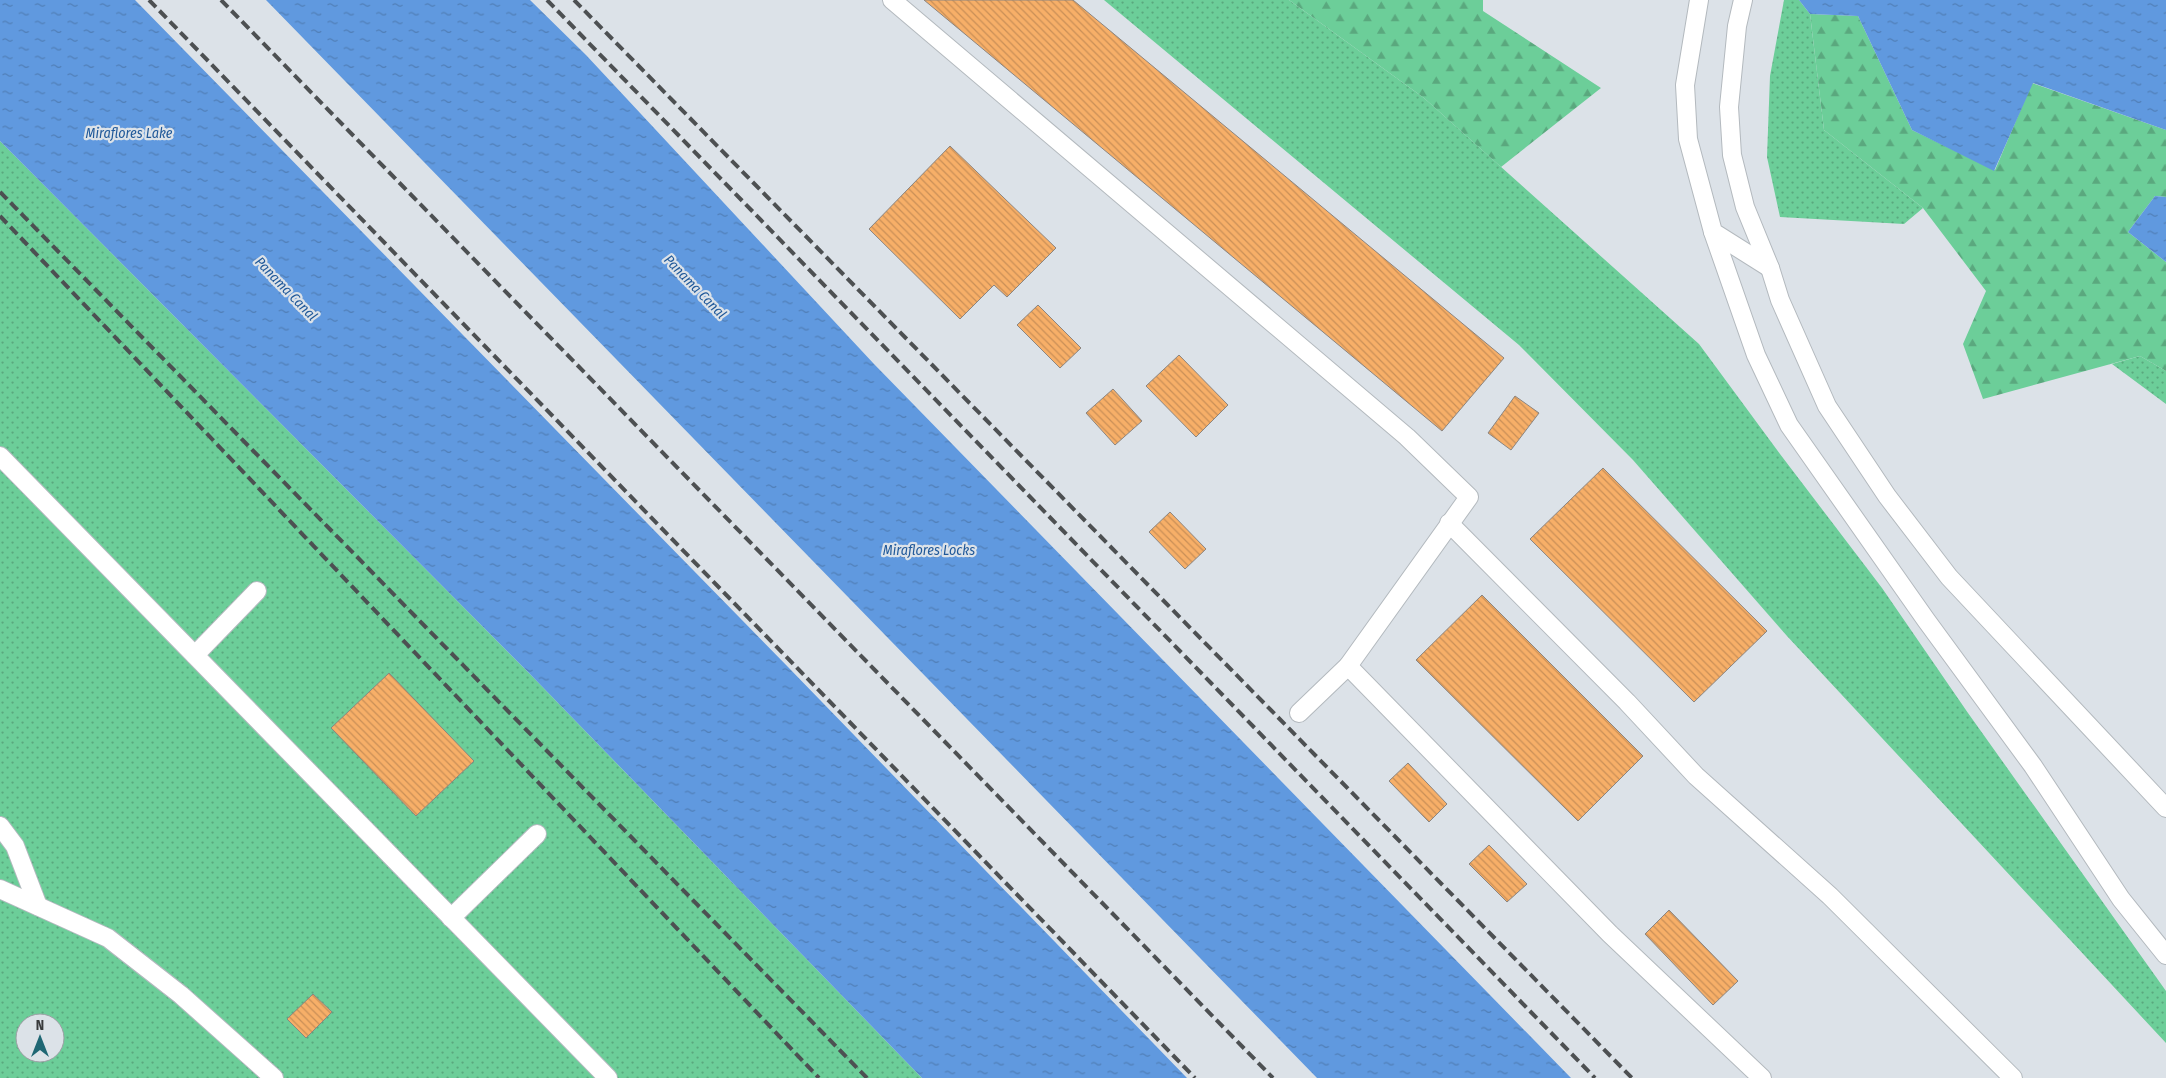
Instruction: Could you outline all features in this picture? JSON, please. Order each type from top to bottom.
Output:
[{"type":"lane","points":[[892,0],[1407,436],[1469,497],[1348,666],[1299,713]]},
{"type":"lane","points":[[1699,0],[1685,85],[1688,139],[1712,232],[1756,355],[1789,425],[2033,766],[2121,900],[2166,955]]},
{"type":"lane","points":[[1743,0],[1738,26],[1729,107],[1732,156],[1745,207],[1770,268],[1780,300],[1827,406],[1886,496],[1949,577],[2166,808]]},
{"type":"lane","points":[[1712,232],[1770,268]]},
{"type":"lane","points":[[0,456],[608,1078]]},
{"type":"lane","points":[[1449,523],[1627,702],[1696,776],[1830,896],[2013,1078]]},
{"type":"lane","points":[[195,655],[257,591]]},
{"type":"lane","points":[[1348,666],[1610,934],[1762,1078]]},
{"type":"lane","points":[[0,826],[15,846],[38,906]]},
{"type":"lane","points":[[452,918],[537,834]]},
{"type":"lane","points":[[0,889],[108,938],[181,995],[274,1078]]},
{"type":"green space","points":[[1104,0],[1289,0],[1424,98],[1699,344],[1882,588],[1968,713],[2166,991],[2166,1043],[1787,636],[1633,460],[1519,345]]},
{"type":"green space","points":[[1289,0],[1483,0],[1483,11],[1601,88],[1501,167],[1424,98]]},
{"type":"green space","points":[[1784,0],[1799,0],[1810,14],[1824,130],[1923,208],[1904,224],[1780,217],[1767,157],[1770,76]]},
{"type":"green space","points":[[1810,14],[1858,16],[1912,130],[1995,170],[2032,83],[2166,130],[2166,197],[2155,196],[2128,232],[2166,262],[2166,371],[2140,356],[1983,399],[1963,344],[1986,291],[1923,208],[1824,130]]},
{"type":"green space","points":[[0,141],[528,672],[922,1078],[0,1078]]},
{"type":"green space","points":[[2140,356],[2166,371],[2166,404],[2112,364]]},
{"type":"water","points":[[0,0],[135,0],[1187,1078],[922,1078],[528,672],[0,141]]},
{"type":"water","name":"Miraflores Locks","points":[[266,0],[530,0],[586,55],[874,364],[1571,1078],[1317,1078]]},
{"type":"water","points":[[1799,0],[2166,0],[2166,130],[2033,83],[1994,171],[1912,130],[1858,16],[1810,14]]},
{"type":"water","points":[[2155,196],[2166,197],[2166,262],[2128,232]]},
{"type":"building","points":[[924,0],[1073,0],[1504,358],[1442,431]]},
{"type":"building","points":[[950,146],[1056,248],[1007,297],[994,285],[960,319],[869,229]]},
{"type":"building","points":[[1038,305],[1081,348],[1060,368],[1017,325]]},
{"type":"building","points":[[1179,355],[1228,405],[1196,437],[1146,386]]},
{"type":"building","points":[[1113,389],[1142,421],[1115,445],[1086,413]]},
{"type":"building","points":[[1515,396],[1539,413],[1511,450],[1488,433]]},
{"type":"building","points":[[1603,468],[1767,631],[1694,702],[1530,539]]},
{"type":"building","points":[[1170,512],[1206,549],[1185,569],[1149,532]]},
{"type":"building","points":[[1482,595],[1643,756],[1578,821],[1416,660]]},
{"type":"building","points":[[389,673],[474,761],[416,816],[331,728]]},
{"type":"building","points":[[1408,763],[1447,804],[1429,822],[1389,781]]},
{"type":"building","points":[[1489,845],[1527,884],[1507,902],[1469,864]]},
{"type":"building","points":[[1669,910],[1738,981],[1713,1005],[1645,934]]},
{"type":"building","points":[[313,994],[332,1012],[306,1038],[287,1019]]},
{"type":"railway","points":[[149,0],[1195,1078]]},
{"type":"railway","points":[[221,0],[1273,1078]]},
{"type":"railway","points":[[547,0],[1595,1078]]},
{"type":"railway","points":[[574,0],[1632,1078]]},
{"type":"railway","points":[[0,192],[867,1078]]},
{"type":"railway","points":[[0,216],[819,1078]]},
{"type":"water label","name":"Miraflores Lake","points":[[129,133]]},
{"type":"water label","name":"Panama Canal","points":[[695,287]]},
{"type":"water label","name":"Panama Canal","points":[[286,289]]}]
